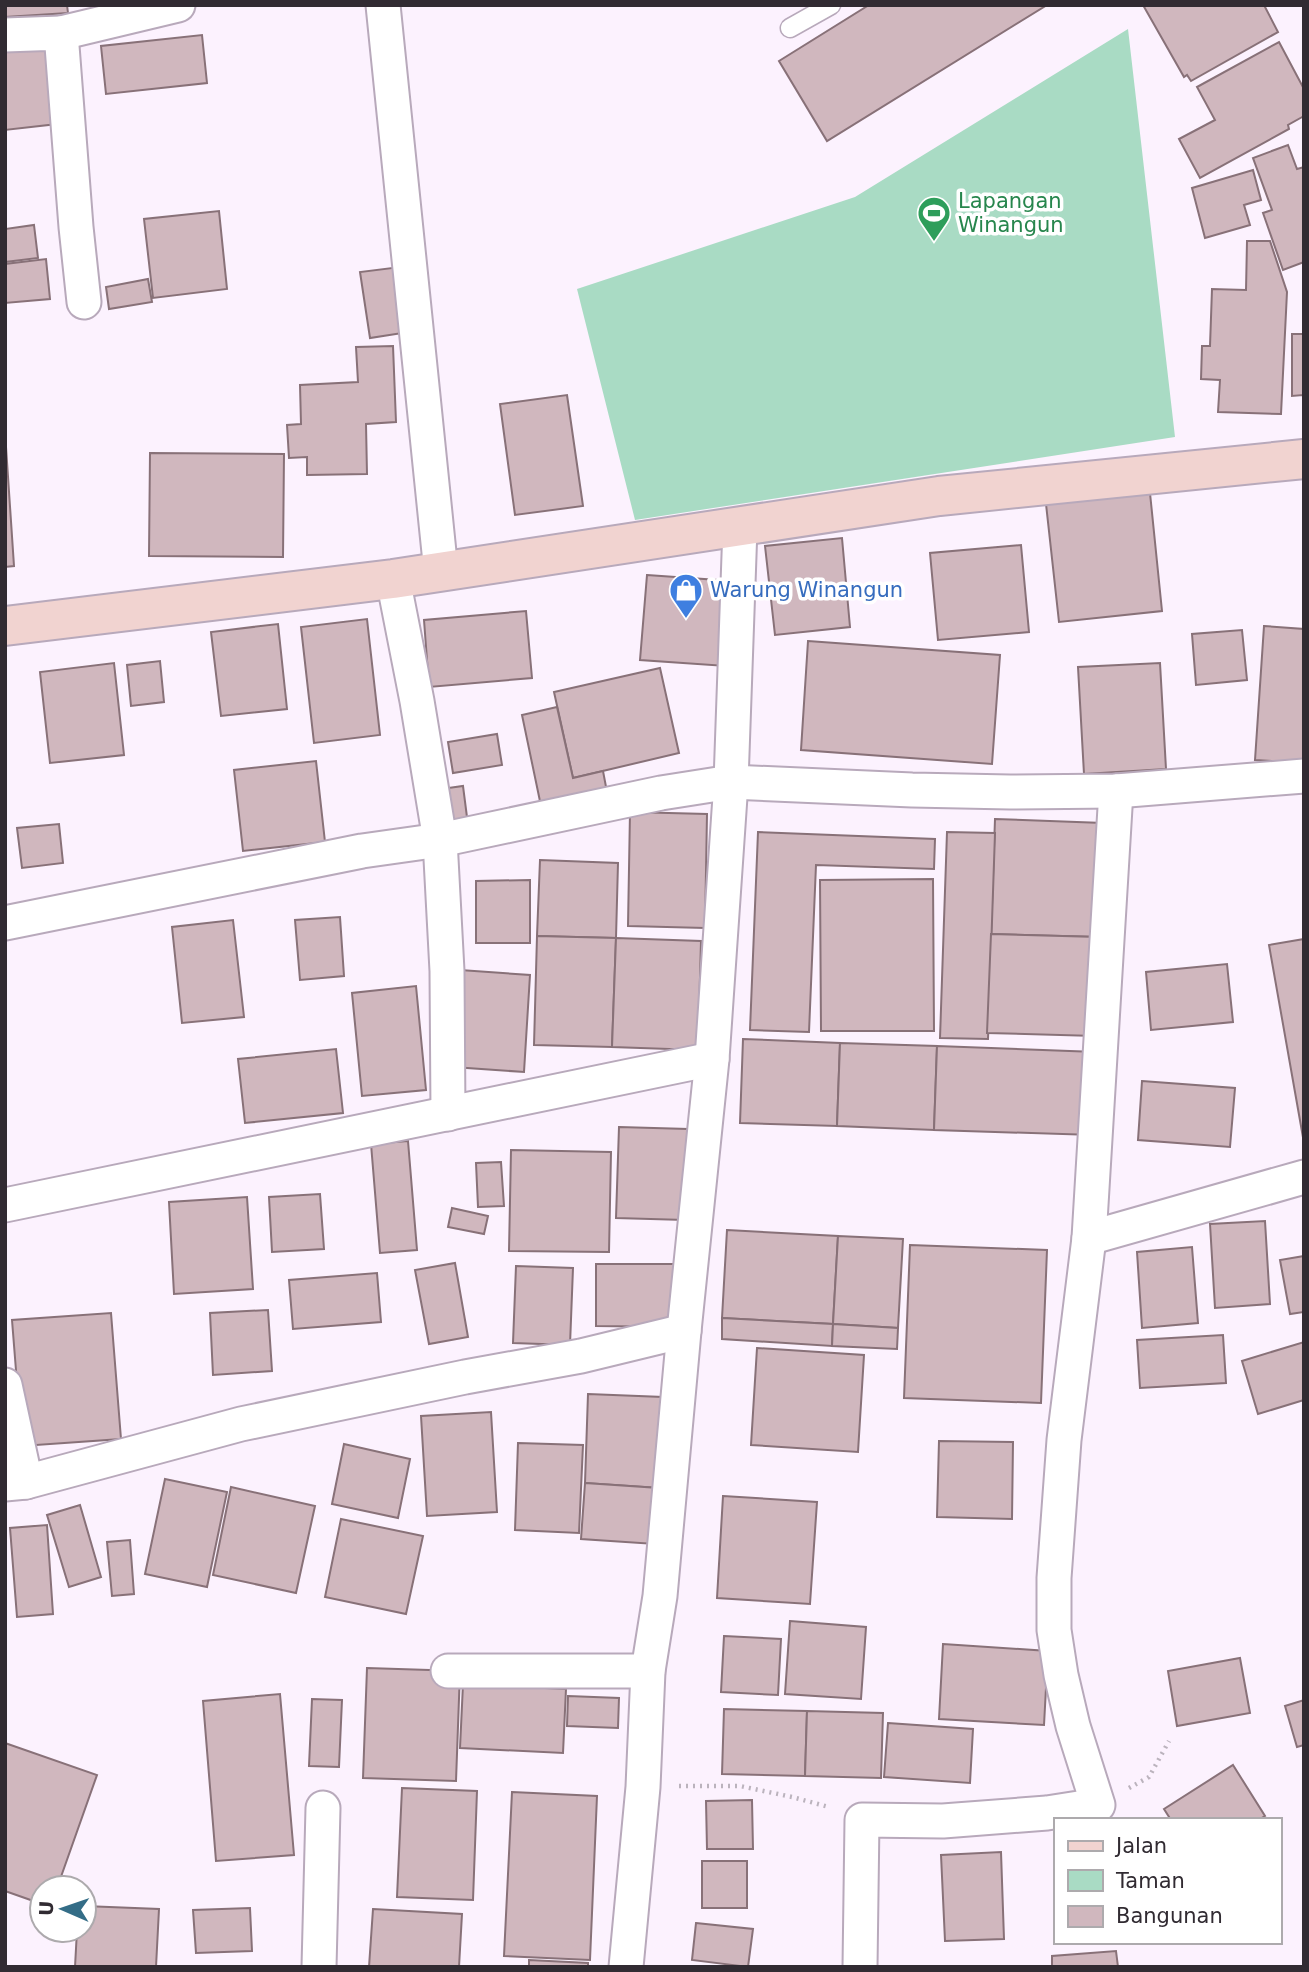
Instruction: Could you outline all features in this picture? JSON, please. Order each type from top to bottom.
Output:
[{"type":"street","points":[[5,36],[61,33],[178,5]]},
{"type":"street","points":[[383,5],[441,572]]},
{"type":"street","points":[[61,33],[84,302]]},
{"type":"street","points":[[5,626],[393,579],[939,496],[1304,459]]},
{"type":"street","points":[[626,1967],[643,1787],[648,1671],[660,1596],[712,1059],[731,782],[740,527]]},
{"type":"street","points":[[393,579],[440,840],[447,971],[448,1114]]},
{"type":"street","points":[[5,923],[362,851],[440,840],[661,793],[731,782],[912,790],[1116,791],[1304,776]]},
{"type":"street","points":[[860,1967],[862,1820],[932,1821],[983,1818],[1047,1813],[1097,1805],[1061,1675],[1054,1630],[1054,1578],[1064,1440],[1089,1238],[1116,791]]},
{"type":"street","points":[[5,1205],[712,1059]]},
{"type":"street","points":[[1089,1238],[1304,1177]]},
{"type":"street","points":[[5,1385],[16,1483],[241,1424],[465,1377],[581,1356],[684,1331]]},
{"type":"street","points":[[448,1671],[648,1671]]},
{"type":"street","points":[[319,1967],[323,1808]]},
{"type":"lane","points":[[790,28],[831,5]]},
{"type":"path","points":[[1097,1805],[1149,1777],[1169,1741]]},
{"type":"path","points":[[643,1787],[740,1786],[792,1797],[862,1820]]},
{"type":"green space","name":"Lapangan Winangun","points":[[1128,29],[1175,437],[635,520],[577,289],[855,197]]},
{"type":"building","points":[[5,5],[67,5],[68,13],[5,17]]},
{"type":"building","points":[[869,5],[1047,5],[827,141],[779,61]]},
{"type":"building","points":[[1143,5],[1264,5],[1278,32],[1191,81],[1187,75],[1184,77]]},
{"type":"building","points":[[202,35],[207,83],[106,94],[101,46]]},
{"type":"building","points":[[1279,42],[1304,89],[1304,116],[1288,125],[1289,129],[1200,178],[1179,139],[1215,120],[1197,87]]},
{"type":"building","points":[[49,45],[57,124],[5,130],[5,50]]},
{"type":"building","points":[[1288,145],[1297,169],[1304,167],[1304,262],[1283,270],[1263,213],[1272,210],[1253,158]]},
{"type":"building","points":[[1253,170],[1261,200],[1244,205],[1250,225],[1205,238],[1192,188]]},
{"type":"building","points":[[219,211],[227,289],[153,298],[144,219]]},
{"type":"building","points":[[34,225],[38,258],[5,262],[5,229]]},
{"type":"building","points":[[1247,241],[1270,241],[1287,292],[1281,414],[1218,412],[1220,380],[1201,379],[1202,346],[1210,346],[1212,289],[1246,290]]},
{"type":"building","points":[[46,259],[50,299],[5,303],[5,264]]},
{"type":"building","points":[[400,267],[409,332],[370,338],[360,272]]},
{"type":"building","points":[[148,279],[152,302],[109,309],[106,287]]},
{"type":"building","points":[[1292,334],[1304,334],[1304,420],[1303,395],[1292,396]]},
{"type":"building","points":[[393,346],[396,422],[366,424],[367,474],[307,475],[307,457],[289,458],[287,425],[301,424],[300,385],[358,382],[356,347]]},
{"type":"building","points":[[567,395],[583,506],[515,515],[500,404]]},
{"type":"building","points":[[5,432],[14,566],[5,567]]},
{"type":"building","points":[[150,453],[284,454],[283,557],[149,556]]},
{"type":"building","points":[[1150,493],[1162,611],[1059,622],[1046,504]]},
{"type":"building","points":[[842,538],[850,627],[775,635],[765,546]]},
{"type":"building","points":[[1021,545],[1029,632],[938,640],[930,553]]},
{"type":"building","name":"Warung Winangun","points":[[647,575],[732,581],[726,666],[640,660]]},
{"type":"building","points":[[526,611],[532,678],[429,687],[424,620]]},
{"type":"building","points":[[367,619],[380,735],[314,743],[301,627]]},
{"type":"building","points":[[278,624],[287,709],[221,716],[211,632]]},
{"type":"building","points":[[1264,626],[1304,629],[1304,763],[1255,760]]},
{"type":"building","points":[[1242,630],[1247,680],[1196,685],[1192,634]]},
{"type":"building","points":[[808,641],[1000,655],[992,764],[801,750]]},
{"type":"building","points":[[160,661],[164,702],[131,706],[127,665]]},
{"type":"building","points":[[114,663],[124,755],[50,763],[40,672]]},
{"type":"building","points":[[1160,663],[1166,769],[1084,774],[1078,667]]},
{"type":"building","points":[[660,668],[679,753],[573,778],[554,692]]},
{"type":"building","points":[[557,707],[573,778],[603,771],[607,792],[541,806],[522,715]]},
{"type":"building","points":[[497,734],[502,765],[453,773],[448,742]]},
{"type":"building","points":[[316,761],[325,842],[243,851],[234,770]]},
{"type":"building","points":[[463,786],[468,825],[447,828],[441,789]]},
{"type":"building","points":[[630,812],[707,814],[705,928],[628,926]]},
{"type":"building","points":[[995,819],[1103,823],[1099,937],[991,934]]},
{"type":"building","points":[[59,824],[63,863],[22,868],[17,828]]},
{"type":"building","points":[[758,832],[935,839],[934,869],[816,865],[809,1032],[750,1030]]},
{"type":"building","points":[[947,832],[995,833],[988,1039],[940,1038]]},
{"type":"building","points":[[540,860],[618,863],[616,938],[537,936]]},
{"type":"building","points":[[933,879],[934,1031],[821,1031],[820,880]]},
{"type":"building","points":[[530,880],[530,943],[476,943],[476,881]]},
{"type":"building","points":[[340,917],[344,976],[300,980],[295,920]]},
{"type":"building","points":[[233,920],[244,1017],[182,1023],[172,927]]},
{"type":"building","points":[[991,934],[1099,937],[1095,1036],[987,1033]]},
{"type":"building","points":[[537,936],[616,938],[612,1047],[534,1045]]},
{"type":"building","points":[[616,938],[701,941],[698,1050],[612,1047]]},
{"type":"building","points":[[1304,939],[1304,1143],[1269,945]]},
{"type":"building","points":[[1227,964],[1233,1022],[1151,1030],[1146,972]]},
{"type":"building","points":[[460,970],[530,975],[524,1072],[453,1067]]},
{"type":"building","points":[[416,986],[426,1090],[362,1096],[352,993]]},
{"type":"building","points":[[743,1039],[840,1043],[837,1126],[740,1123]]},
{"type":"building","points":[[840,1043],[937,1046],[934,1130],[837,1126]]},
{"type":"building","points":[[937,1046],[1096,1052],[1093,1135],[934,1130]]},
{"type":"building","points":[[336,1049],[343,1113],[245,1123],[238,1059]]},
{"type":"building","points":[[1142,1081],[1235,1088],[1230,1147],[1138,1140]]},
{"type":"building","points":[[619,1127],[688,1129],[685,1220],[616,1218]]},
{"type":"building","points":[[408,1141],[417,1250],[380,1253],[371,1144]]},
{"type":"building","points":[[511,1150],[611,1152],[609,1252],[509,1251]]},
{"type":"building","points":[[501,1162],[504,1206],[478,1207],[476,1163]]},
{"type":"building","points":[[320,1194],[324,1249],[272,1252],[269,1197]]},
{"type":"building","points":[[247,1197],[253,1289],[174,1294],[169,1202]]},
{"type":"building","points":[[452,1208],[488,1216],[484,1234],[448,1227]]},
{"type":"building","points":[[1265,1221],[1270,1304],[1215,1308],[1210,1224]]},
{"type":"building","points":[[727,1230],[838,1236],[833,1324],[722,1318]]},
{"type":"building","points":[[838,1236],[903,1239],[898,1328],[833,1324]]},
{"type":"building","points":[[910,1245],[1047,1250],[1041,1403],[904,1398]]},
{"type":"building","points":[[1192,1247],[1198,1323],[1142,1328],[1137,1252]]},
{"type":"building","points":[[1304,1256],[1304,1312],[1290,1314],[1280,1260]]},
{"type":"building","points":[[455,1263],[468,1337],[429,1344],[415,1270]]},
{"type":"building","points":[[596,1264],[678,1264],[677,1327],[596,1326]]},
{"type":"building","points":[[516,1266],[573,1268],[570,1345],[513,1343]]},
{"type":"building","points":[[377,1273],[381,1322],[293,1329],[289,1280]]},
{"type":"building","points":[[268,1310],[272,1371],[213,1375],[210,1313]]},
{"type":"building","points":[[111,1313],[121,1439],[22,1446],[12,1320]]},
{"type":"building","points":[[722,1318],[833,1324],[832,1346],[722,1339]]},
{"type":"building","points":[[833,1324],[898,1328],[897,1349],[832,1346]]},
{"type":"building","points":[[1223,1335],[1226,1383],[1140,1388],[1137,1340]]},
{"type":"building","points":[[1304,1342],[1304,1400],[1258,1414],[1242,1361]]},
{"type":"building","points":[[757,1348],[864,1355],[858,1452],[751,1445]]},
{"type":"building","points":[[588,1394],[663,1397],[659,1488],[585,1483]]},
{"type":"building","points":[[491,1412],[497,1512],[427,1516],[421,1416]]},
{"type":"building","points":[[939,1441],[1013,1442],[1012,1519],[937,1517]]},
{"type":"building","points":[[518,1443],[583,1445],[579,1533],[515,1530]]},
{"type":"building","points":[[344,1444],[410,1459],[398,1518],[332,1504]]},
{"type":"building","points":[[165,1479],[227,1492],[207,1587],[145,1574]]},
{"type":"building","points":[[585,1483],[659,1488],[655,1544],[581,1539]]},
{"type":"building","points":[[231,1487],[315,1506],[296,1593],[213,1575]]},
{"type":"building","points":[[723,1496],[817,1502],[810,1604],[717,1598]]},
{"type":"building","points":[[80,1505],[101,1577],[69,1587],[47,1515]]},
{"type":"building","points":[[341,1519],[423,1536],[406,1614],[325,1597]]},
{"type":"building","points":[[47,1525],[53,1614],[17,1617],[10,1528]]},
{"type":"building","points":[[130,1540],[134,1594],[112,1596],[107,1542]]},
{"type":"building","points":[[790,1621],[866,1627],[861,1699],[785,1694]]},
{"type":"building","points":[[724,1636],[781,1639],[778,1695],[721,1692]]},
{"type":"building","points":[[943,1644],[1048,1651],[1044,1725],[939,1719]]},
{"type":"building","points":[[1240,1658],[1250,1713],[1177,1726],[1168,1671]]},
{"type":"building","points":[[367,1668],[460,1671],[456,1781],[363,1778]]},
{"type":"building","points":[[463,1684],[566,1689],[563,1753],[460,1748]]},
{"type":"building","points":[[280,1694],[294,1855],[216,1861],[203,1701]]},
{"type":"building","points":[[568,1696],[619,1698],[618,1728],[567,1726]]},
{"type":"building","points":[[312,1699],[342,1700],[339,1767],[309,1766]]},
{"type":"building","points":[[1304,1700],[1304,1745],[1297,1747],[1285,1706]]},
{"type":"building","points":[[724,1709],[807,1711],[805,1776],[722,1774]]},
{"type":"building","points":[[807,1711],[883,1713],[881,1778],[805,1776]]},
{"type":"building","points":[[888,1723],[973,1729],[970,1783],[884,1777]]},
{"type":"building","points":[[5,1743],[97,1775],[62,1874],[28,1874],[28,1899],[5,1891]]},
{"type":"building","points":[[1233,1765],[1265,1816],[1170,1818],[1164,1809]]},
{"type":"building","points":[[402,1788],[477,1791],[473,1900],[397,1897]]},
{"type":"building","points":[[512,1792],[597,1796],[590,1960],[504,1956]]},
{"type":"building","points":[[752,1800],[753,1849],[707,1849],[706,1801]]},
{"type":"building","points":[[1001,1852],[1004,1939],[945,1941],[941,1855]]},
{"type":"building","points":[[702,1861],[747,1861],[747,1908],[702,1908]]},
{"type":"building","points":[[98,1907],[159,1909],[156,1967],[75,1967],[76,1944],[98,1944]]},
{"type":"building","points":[[250,1908],[252,1951],[196,1953],[193,1910]]},
{"type":"building","points":[[373,1909],[462,1914],[459,1967],[369,1967]]},
{"type":"building","points":[[696,1923],[753,1929],[748,1967],[692,1960]]},
{"type":"building","points":[[1116,1951],[1118,1967],[1052,1967],[1052,1956]]},
{"type":"building","points":[[529,1960],[588,1963],[588,1967],[529,1967]]},
{"type":"place","name":"Lapangan Winangun","points":[[934,243]]},
{"type":"place","name":"Warung Winangun","points":[[686,620]]}]
